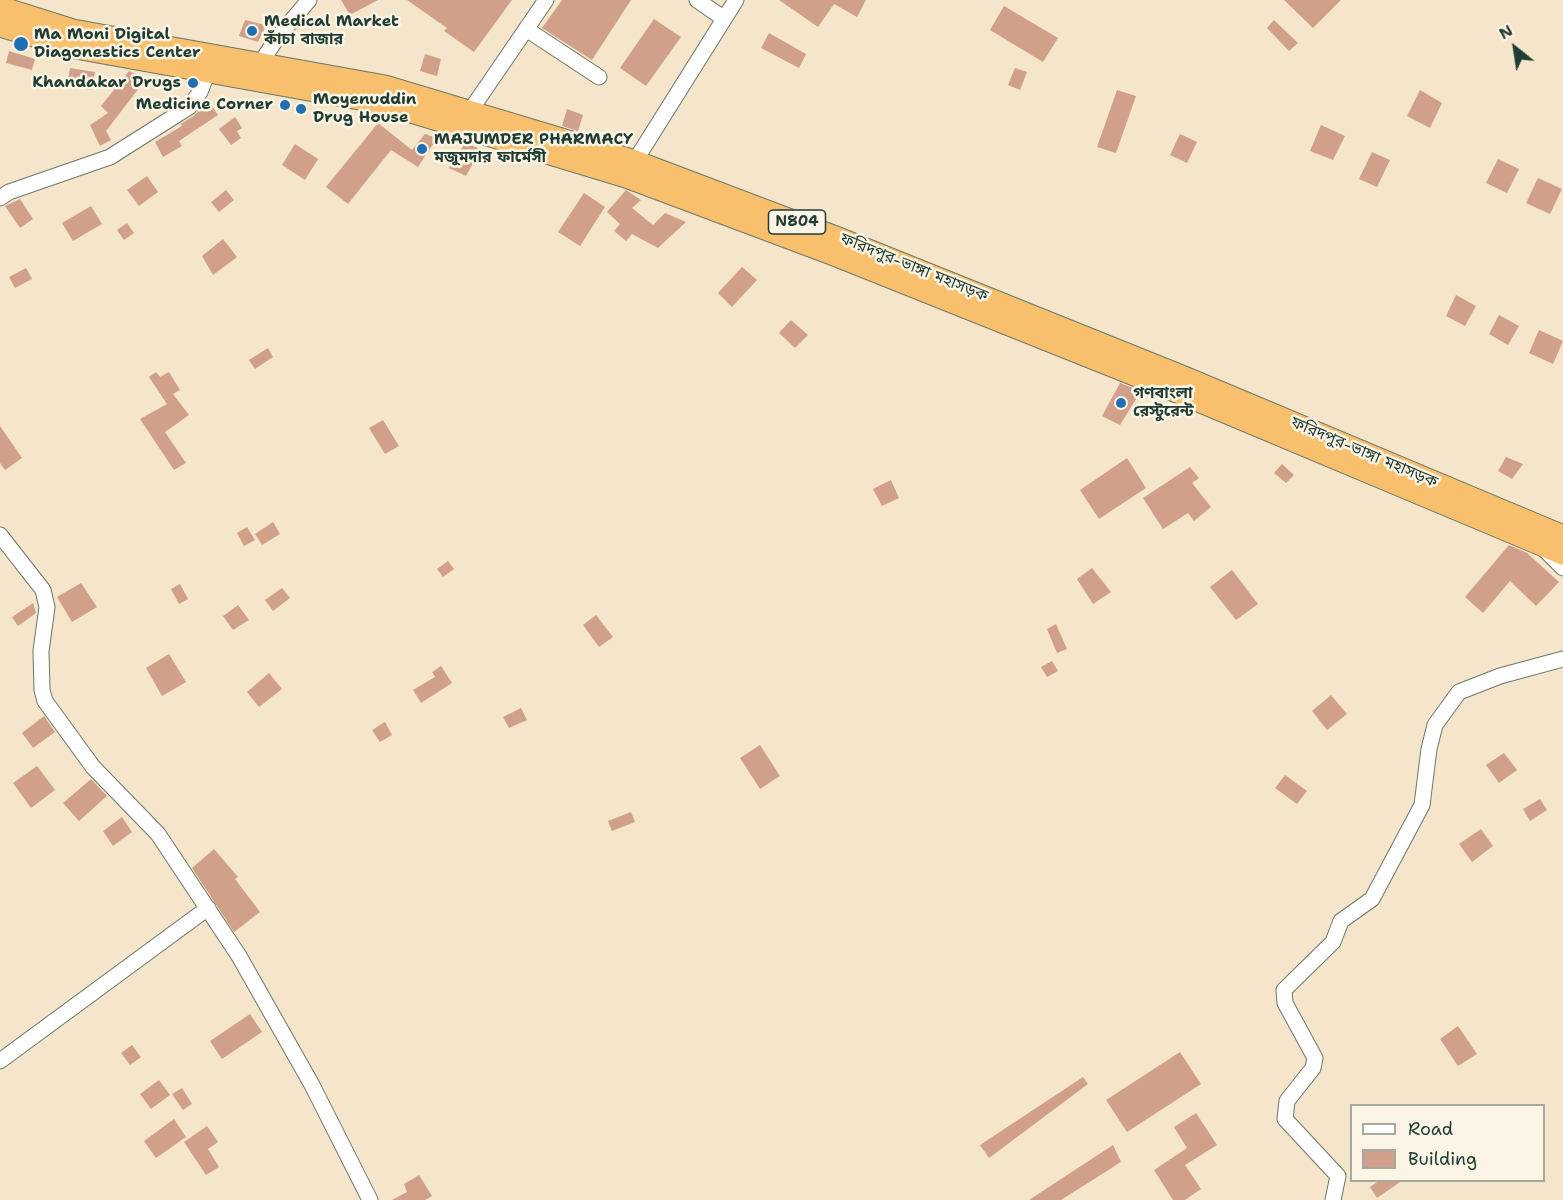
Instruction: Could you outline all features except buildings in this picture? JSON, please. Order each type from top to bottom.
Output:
[{"type":"highway","name":"ফরিদপুর-ভাঙ্গা মহাসড়ক","points":[[0,7],[73,30],[258,72]]},
{"type":"highway","name":"ফরিদপুর-ভাঙ্গা মহাসড়ক","points":[[0,26],[70,47],[208,71],[258,72],[385,86],[467,119],[630,169],[852,243],[1162,368],[1549,536],[1563,554]]},
{"type":"street","points":[[258,72],[309,0]]},
{"type":"street","points":[[467,119],[546,0]]},
{"type":"street","points":[[697,0],[723,18]]},
{"type":"street","points":[[630,169],[736,0]]},
{"type":"street","points":[[526,29],[599,77]]},
{"type":"street","points":[[0,198],[9,192],[110,157],[189,107],[200,92],[208,71]]},
{"type":"street","points":[[0,535],[43,590],[48,607],[41,651],[42,690],[45,700],[93,767],[158,834],[208,908],[239,956],[312,1085],[370,1200]]},
{"type":"street","points":[[1549,536],[1563,568]]},
{"type":"street","points":[[1333,1200],[1338,1176],[1285,1119],[1287,1101],[1313,1068],[1315,1058],[1285,1003],[1284,990],[1333,942],[1341,921],[1372,899],[1422,806],[1429,749],[1435,724],[1460,693],[1500,676],[1563,659]]},
{"type":"street","points":[[0,1061],[208,908]]},
{"type":"place","name":"Medical Market কাঁচা বাজার","points":[[252,31]]},
{"type":"place","name":"Ma Moni Digital Diagonestics Center","points":[[21,44]]},
{"type":"place","name":"Khandakar Drugs","points":[[193,83]]},
{"type":"place","name":"Medicine Corner","points":[[285,105]]},
{"type":"place","name":"Moyenuddin Drug House","points":[[301,109]]},
{"type":"place","name":"MAJUMDER PHARMACY মজুমদার ফার্মেসী","points":[[422,149]]},
{"type":"place","name":"গণবাংলা রেস্টুরেন্ট","points":[[1121,403]]}]
